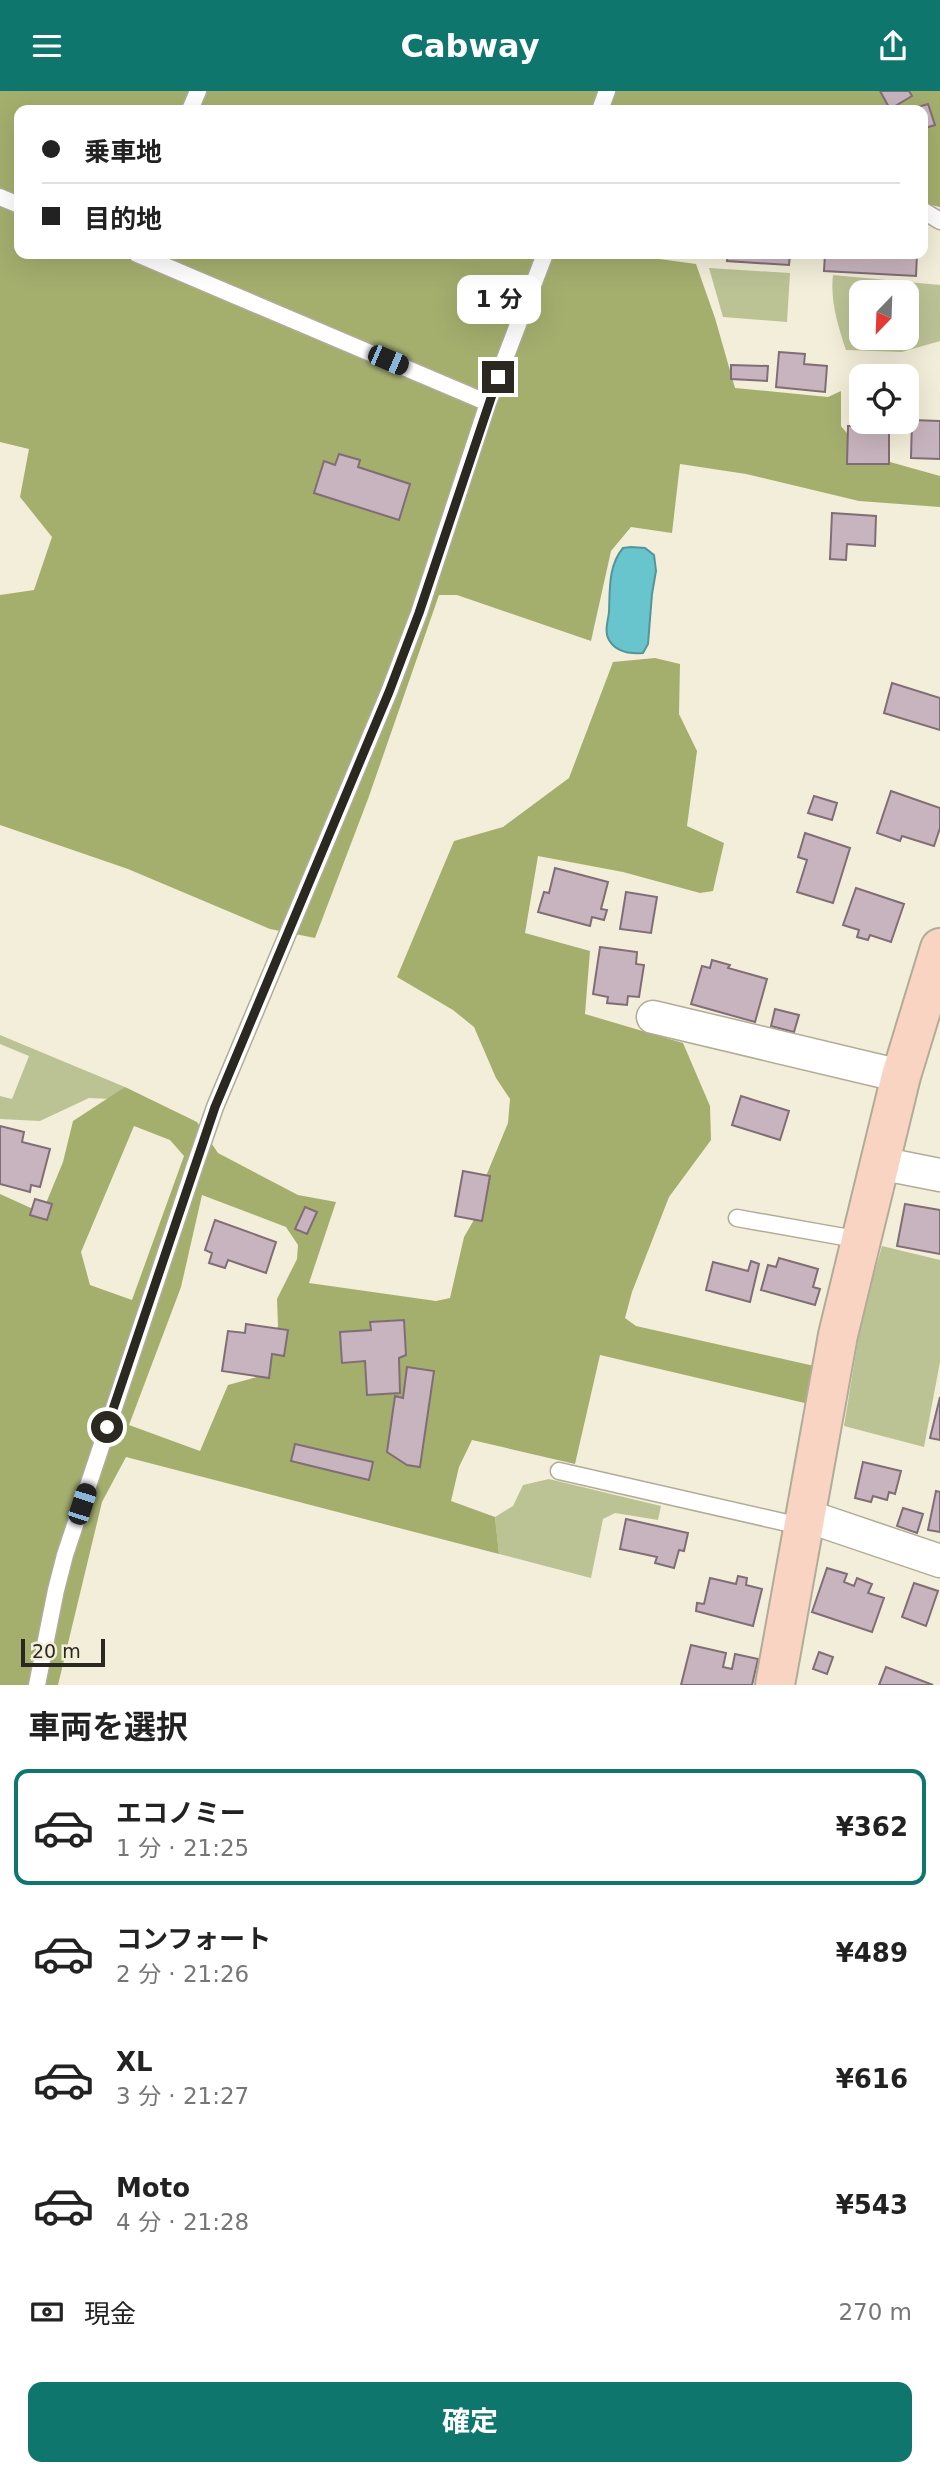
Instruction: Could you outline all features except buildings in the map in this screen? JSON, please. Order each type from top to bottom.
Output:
[{"type":"street","points":[[775,1685],[838,1335],[901,1076],[940,948]]},
{"type":"street","points":[[653,1017],[901,1076]]},
{"type":"street","points":[[879,1163],[940,1175]]},
{"type":"street","points":[[806,1522],[940,1561]]},
{"type":"lane","points":[[149,259],[488,403]]},
{"type":"lane","points":[[37,1685],[65,1555],[215,1107],[389,692],[419,613],[488,403],[543,259]]},
{"type":"lane","points":[[737,1218],[861,1240]]},
{"type":"lane","points":[[559,1471],[806,1522]]},
{"type":"green space","points":[[0,91],[940,91],[940,207],[928,204],[928,105],[14,105],[14,259],[659,259],[696,264],[735,388],[828,397],[841,391],[841,426],[865,455],[940,476],[940,507],[859,501],[746,474],[680,464],[672,533],[631,527],[611,551],[591,641],[457,595],[439,595],[368,799],[315,938],[270,929],[128,869],[0,825],[0,595],[34,590],[52,537],[20,497],[29,449],[0,442]]},
{"type":"green space","points":[[709,268],[790,273],[787,322],[723,317]]},
{"type":"green space","points":[[833,275],[886,280],[849,280],[849,350],[909,350],[902,352],[846,350],[835,313]]},
{"type":"green space","points":[[919,283],[940,285],[940,341],[919,347]]},
{"type":"green space","points":[[655,658],[680,664],[679,714],[697,751],[687,826],[724,843],[713,891],[700,893],[623,872],[538,856],[525,933],[590,951],[585,1014],[683,1043],[710,1106],[711,1140],[669,1197],[632,1292],[625,1318],[636,1326],[819,1367],[809,1404],[600,1355],[575,1464],[472,1440],[459,1467],[451,1501],[495,1517],[499,1554],[126,1457],[102,1502],[58,1685],[0,1685],[0,1194],[42,1213],[63,1162],[73,1121],[125,1087],[197,1122],[218,1153],[298,1195],[336,1202],[309,1283],[436,1301],[450,1298],[464,1237],[475,1218],[484,1181],[508,1123],[510,1099],[496,1078],[474,1027],[453,1010],[397,977],[454,841],[503,827],[569,778],[613,662]],"holes":[[[134,1126],[170,1140],[184,1156],[132,1300],[90,1285],[81,1252]],[[202,1195],[286,1227],[298,1245],[297,1259],[277,1299],[278,1326],[257,1377],[228,1385],[200,1451],[129,1425],[181,1287]]]},
{"type":"green space","points":[[0,1035],[125,1087],[111,1099],[89,1098],[40,1121],[0,1119],[0,1096],[12,1099],[29,1056],[0,1044]]},
{"type":"green space","points":[[882,1246],[940,1260],[940,1362],[924,1447],[844,1426],[862,1316]]},
{"type":"green space","points":[[549,1479],[661,1506],[658,1520],[615,1513],[603,1519],[591,1578],[499,1554],[495,1517],[513,1506],[523,1485]]},
{"type":"water","points":[[623,548],[645,548],[654,555],[656,571],[648,644],[643,653],[620,650],[612,644],[607,634],[612,570]]},
{"type":"route","points":[[107,1427],[215,1107],[389,692],[419,613],[498,377]]}]
